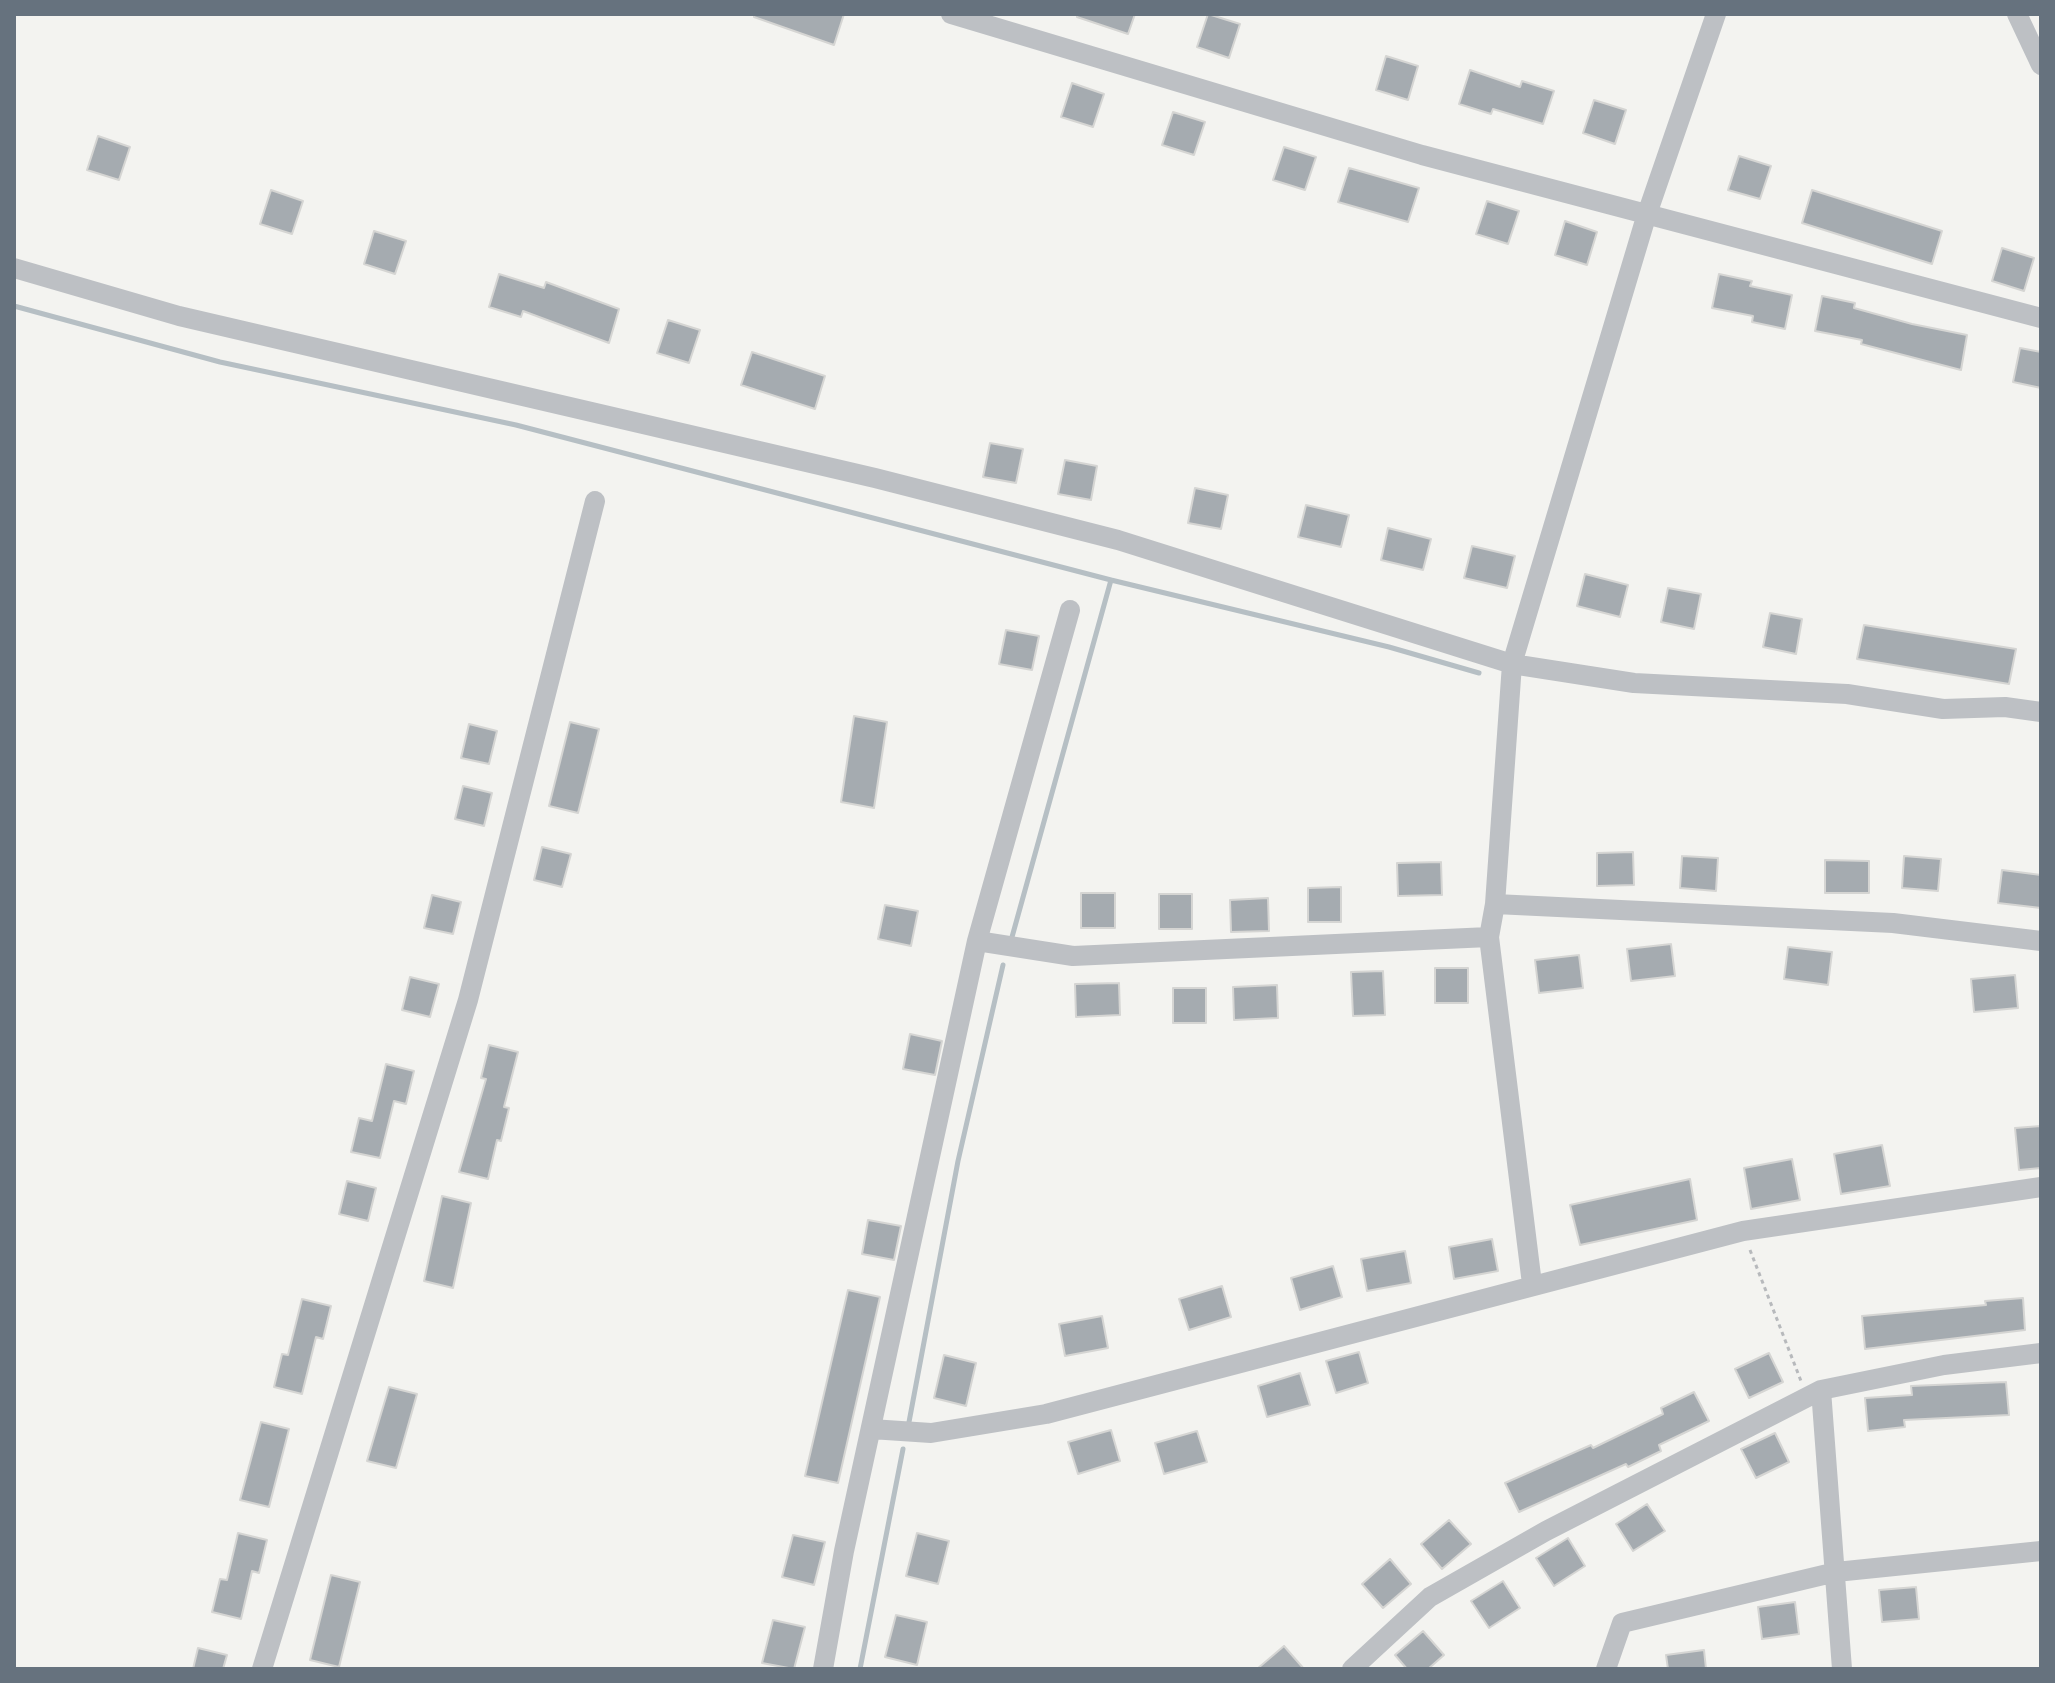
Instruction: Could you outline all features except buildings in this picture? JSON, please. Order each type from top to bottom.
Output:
[{"type":"street","points":[[951,14],[1422,155],[1646,217],[2041,318]]},
{"type":"street","points":[[1532,1284],[1489,937],[1495,904],[1512,664],[1646,217],[1716,14]]},
{"type":"street","points":[[2017,14],[2041,65]]},
{"type":"street","points":[[14,268],[179,316],[875,478],[1118,540],[1512,664],[1634,683],[1847,694],[1943,709],[2005,707],[2041,712]]},
{"type":"street","points":[[262,1669],[468,1000],[595,501]]},
{"type":"street","points":[[823,1669],[871,1429],[977,941],[1070,610]]},
{"type":"street","points":[[1495,904],[1893,923],[2041,941]]},
{"type":"street","points":[[977,941],[1073,956],[1489,937]]},
{"type":"street","points":[[871,1429],[931,1433],[1046,1414],[1743,1231],[2041,1187]]},
{"type":"street","points":[[1352,1669],[1430,1597],[1546,1531],[1815,1393],[1944,1365],[2041,1353]]},
{"type":"street","points":[[1815,1393],[1836,1572],[1842,1669]]},
{"type":"street","points":[[1606,1669],[1622,1623],[1836,1572],[2041,1551]]},
{"type":"path","points":[[1743,1231],[1815,1393]]},
{"type":"waterway","points":[[14,306],[220,362],[516,425],[1111,580],[1389,647],[1479,673]]},
{"type":"waterway","points":[[1012,937],[1111,580]]},
{"type":"waterway","points":[[909,1422],[958,1161],[1003,965]]},
{"type":"waterway","points":[[860,1669],[903,1449]]}]
